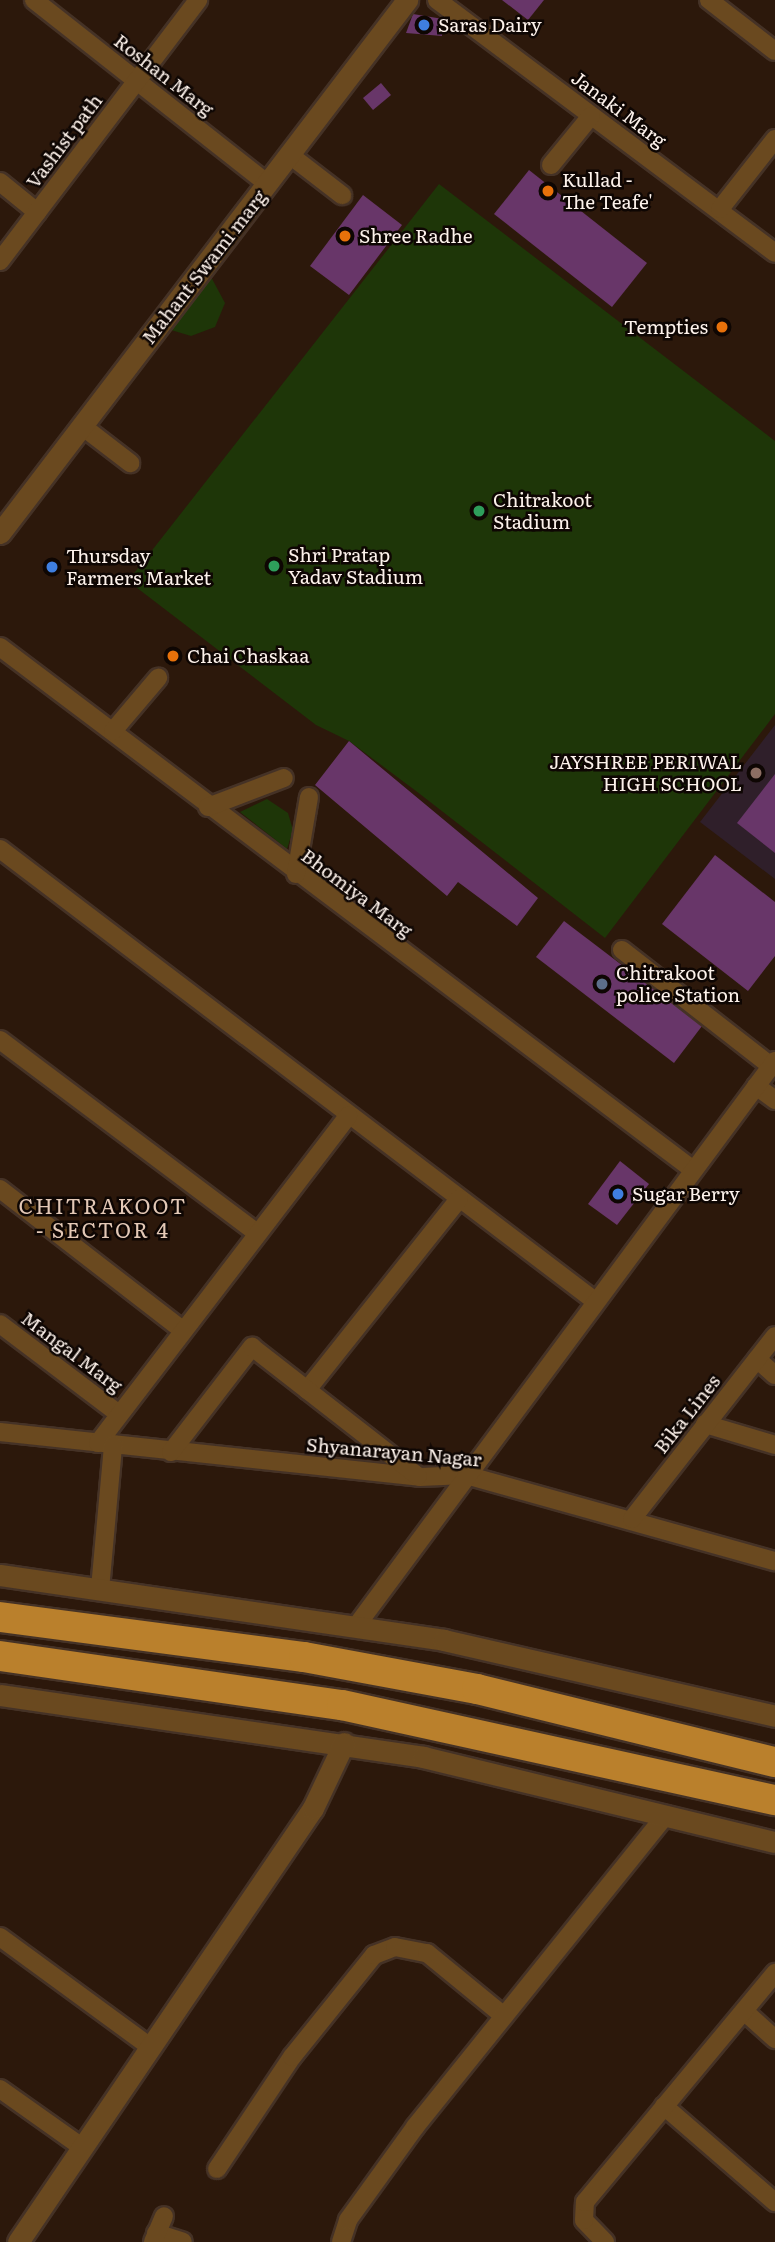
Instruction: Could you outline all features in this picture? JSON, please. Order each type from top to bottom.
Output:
[{"type":"highway","points":[[0,1617],[344,1664],[477,1689],[775,1762]]},
{"type":"highway","points":[[0,1656],[342,1705],[775,1800]]},
{"type":"street","name":"Roshan Marg","points":[[34,0],[268,184]]},
{"type":"street","name":"Vashist path","points":[[0,261],[198,0]]},
{"type":"street","name":"Mahant Swami marg","points":[[0,533],[407,0]]},
{"type":"street","name":"Janaki Marg","points":[[437,0],[720,209],[775,253]]},
{"type":"street","points":[[709,0],[775,51]]},
{"type":"street","points":[[551,165],[591,116]]},
{"type":"street","points":[[720,209],[775,139]]},
{"type":"street","points":[[290,155],[342,195]]},
{"type":"street","points":[[0,182],[37,212]]},
{"type":"street","points":[[82,426],[130,463]]},
{"type":"street","name":"Bhomiya Marg","points":[[0,647],[113,731],[296,874],[692,1169]]},
{"type":"street","points":[[113,731],[158,678]]},
{"type":"street","points":[[208,807],[284,778]]},
{"type":"street","points":[[296,874],[309,797]]},
{"type":"street","points":[[0,849],[595,1301]]},
{"type":"street","points":[[357,1625],[773,1063],[622,950]]},
{"type":"street","points":[[0,1040],[257,1233]]},
{"type":"street","points":[[756,1086],[775,1100]]},
{"type":"street","points":[[100,1589],[106,1444],[119,1414],[181,1329],[348,1116]]},
{"type":"street","points":[[0,1189],[181,1329]]},
{"type":"street","points":[[307,1390],[459,1199]]},
{"type":"street","name":"Mangal Marg","points":[[0,1324],[119,1414]]},
{"type":"street","name":"Bika Lines","points":[[632,1519],[775,1336]]},
{"type":"street","points":[[171,1452],[252,1347],[420,1477]]},
{"type":"street","points":[[757,1359],[775,1375]]},
{"type":"street","points":[[705,1424],[775,1446]]},
{"type":"street","name":"Shyanarayan Nagar","points":[[0,1432],[420,1477],[466,1475],[632,1519],[775,1561]]},
{"type":"street","points":[[0,1575],[357,1625],[528,1656],[775,1716]]},
{"type":"street","points":[[0,1695],[344,1743],[515,1776],[775,1842]]},
{"type":"street","points":[[18,2242],[313,1808],[344,1743]]},
{"type":"street","points":[[341,2242],[362,2199],[504,2016],[666,1815]]},
{"type":"street","points":[[0,1937],[149,2046]]},
{"type":"street","points":[[217,2169],[307,2037],[374,1955],[395,1947],[426,1953],[504,2016]]},
{"type":"street","points":[[605,2242],[584,2220],[585,2202],[775,1973]]},
{"type":"street","points":[[744,2011],[775,2039]]},
{"type":"street","points":[[0,2089],[82,2147]]},
{"type":"street","points":[[664,2106],[775,2202]]},
{"type":"street","points":[[164,2216],[154,2238],[183,2242]]},
{"type":"shaded area","name":"JAYSHREE PERIWAL HIGH SCHOOL","points":[[775,725],[775,879],[700,822]]},
{"type":"green space","name":"Chitrakoot Stadium","points":[[439,184],[775,441],[775,714],[605,938],[416,791],[349,741],[316,725],[128,581]]},
{"type":"green space","points":[[210,275],[225,303],[215,327],[191,336],[171,330]]},
{"type":"green space","points":[[267,799],[288,813],[293,830],[287,849],[240,812]]},
{"type":"building","points":[[502,0],[544,0],[528,20]]},
{"type":"building","name":"Saras Dairy","points":[[413,14],[443,19],[442,36],[406,33]]},
{"type":"building","points":[[381,83],[391,95],[373,110],[363,98]]},
{"type":"building","points":[[529,170],[647,263],[612,307],[494,214]]},
{"type":"building","points":[[363,195],[402,225],[349,295],[310,266]]},
{"type":"building","points":[[349,741],[538,898],[517,926],[458,882],[447,896],[315,785]]},
{"type":"building","points":[[775,774],[775,853],[737,823]]},
{"type":"building","points":[[715,855],[775,902],[775,956],[748,991],[662,924]]},
{"type":"building","points":[[564,921],[702,1026],[674,1063],[536,957]]},
{"type":"building","name":"Sugar Berry","points":[[620,1161],[649,1184],[617,1225],[588,1204]]},
{"type":"place","name":"Saras Dairy","points":[[424,25]]},
{"type":"place","name":"Kullad - The Teafe'","points":[[548,191]]},
{"type":"place","name":"Shree Radhe","points":[[345,236]]},
{"type":"place","name":"Tempties","points":[[722,327]]},
{"type":"place","name":"Chitrakoot Stadium","points":[[479,511]]},
{"type":"place","name":"Shri Pratap Yadav Stadium","points":[[274,566]]},
{"type":"place","name":"Thursday Farmers Market","points":[[52,567]]},
{"type":"place","name":"Chai Chaskaa","points":[[173,656]]},
{"type":"place","name":"JAYSHREE PERIWAL HIGH SCHOOL","points":[[756,773]]},
{"type":"place","name":"Chitrakoot police Station","points":[[602,984]]},
{"type":"place","name":"Sugar Berry","points":[[618,1194]]},
{"type":"district","name":"CHITRAKOOT - SECTOR 4","points":[[103,1217]]}]
